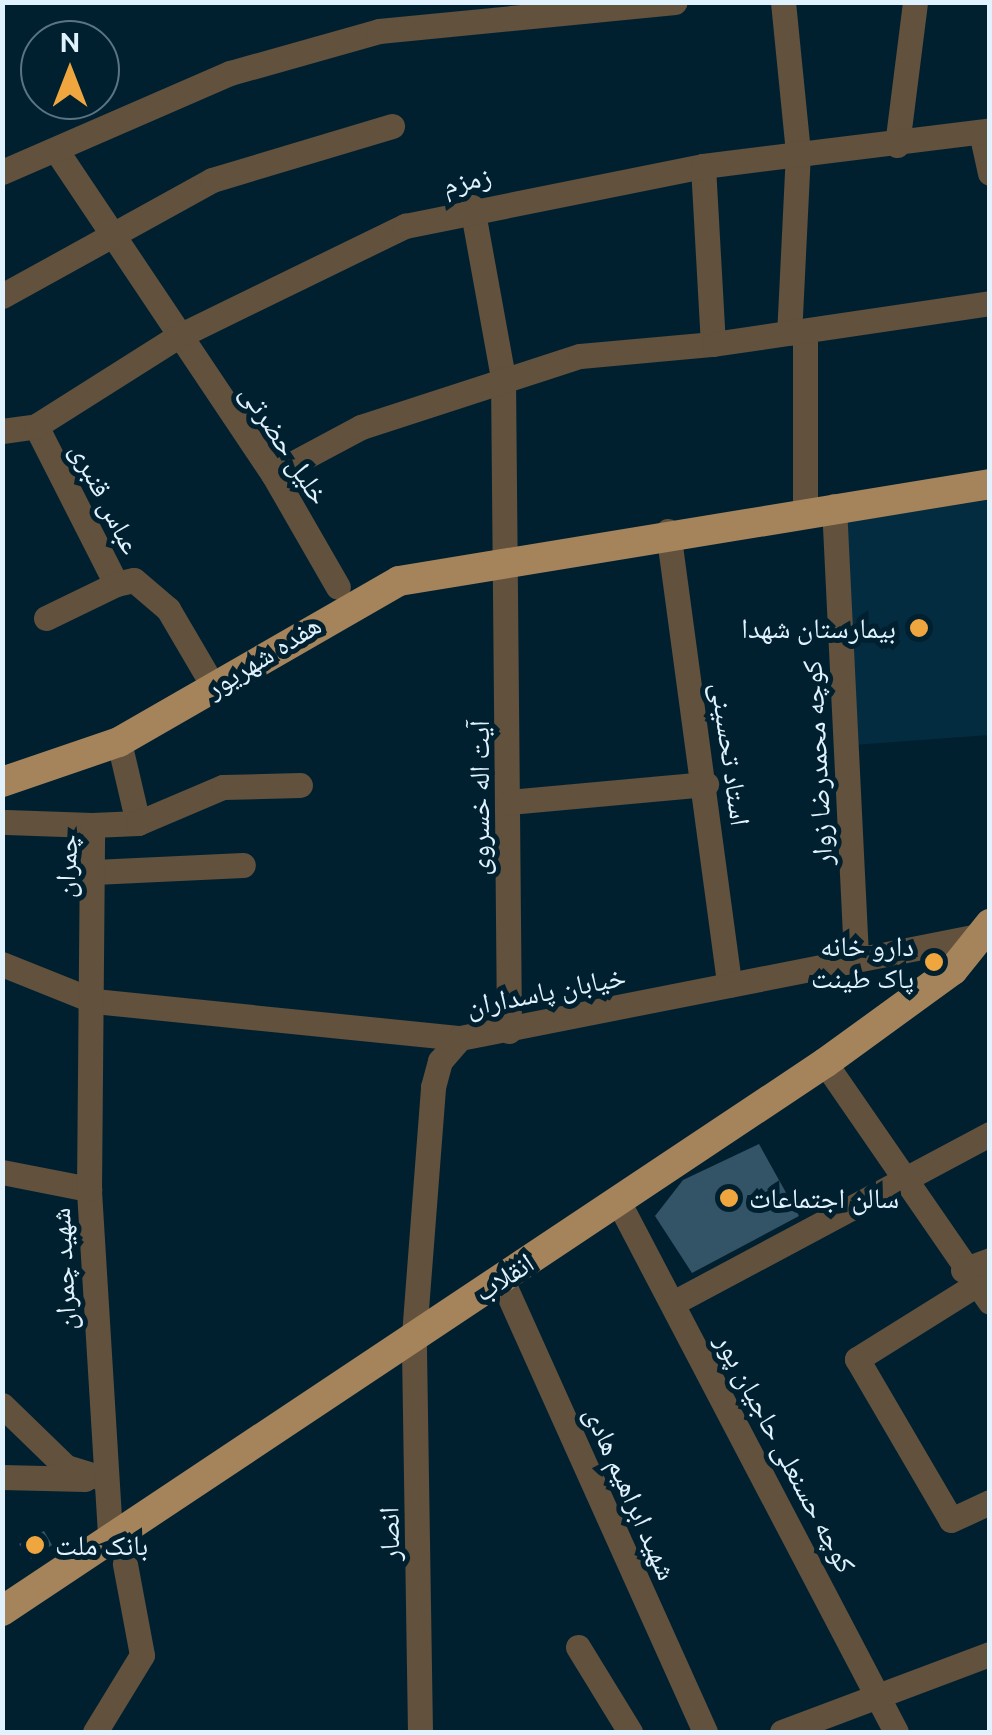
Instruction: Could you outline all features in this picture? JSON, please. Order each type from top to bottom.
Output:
[{"type":"main road","name":"هفده شهریور","points":[[2,782],[119,742],[369,593],[448,569],[668,531],[990,484]]},
{"type":"main road","name":"هفده شهریور","points":[[2,766],[110,727],[338,587],[439,552],[516,556]]},
{"type":"main road","name":"انقلاب","points":[[2,1611],[110,1534],[825,1064],[953,970],[986,930]]},
{"type":"street","points":[[2,172],[230,73],[379,31],[675,2]]},
{"type":"street","name":"کوچه محمدرضا زوار","points":[[784,2],[798,152],[797,333],[820,508],[856,957]]},
{"type":"street","points":[[897,145],[915,2]]},
{"type":"street","points":[[2,296],[212,180],[392,126]]},
{"type":"street","points":[[985,131],[990,173]]},
{"type":"street","name":"زمزم","points":[[2,431],[36,426],[177,337],[405,226],[472,207],[703,166],[798,152],[897,145],[985,131]]},
{"type":"street","name":"خلیل حضرتی","points":[[56,150],[108,235],[273,474],[338,587]]},
{"type":"street","points":[[703,166],[713,344]]},
{"type":"street","name":"آیت اله خسروی","points":[[472,207],[503,378],[516,556],[509,802],[509,1031]]},
{"type":"street","points":[[273,474],[361,427],[580,356],[713,344],[990,303]]},
{"type":"street","name":"عباس قنبری","points":[[36,426],[116,584],[134,580],[168,609],[204,672]]},
{"type":"street","name":"استاد تحسینی","points":[[668,531],[706,784],[728,985]]},
{"type":"street","points":[[46,618],[116,584]]},
{"type":"street","points":[[119,742],[138,823]]},
{"type":"street","points":[[509,802],[706,784]]},
{"type":"street","name":"چمران","points":[[94,1001],[92,825],[138,823],[223,787],[300,785]]},
{"type":"street","points":[[6,822],[92,825]]},
{"type":"street","points":[[94,872],[243,866]]},
{"type":"street","name":"خیابان پاسداران","points":[[2,964],[94,1001],[460,1038],[986,930]]},
{"type":"street","name":"شهید چمران","points":[[94,1001],[89,1188],[110,1534]]},
{"type":"street","points":[[414,1335],[433,1087],[440,1060],[460,1038]]},
{"type":"street","points":[[825,1064],[975,1286]]},
{"type":"street","points":[[673,1303],[899,1176],[990,1134]]},
{"type":"street","points":[[2,1172],[89,1188]]},
{"type":"street","name":"کوچه حسنعلی حاجیان پور","points":[[619,1203],[881,1695],[896,1732]]},
{"type":"street","points":[[990,1260],[975,1286],[858,1358],[951,1520],[990,1502]]},
{"type":"street","name":"شهید ابراهیم هادی","points":[[501,1278],[705,1732]]},
{"type":"street","name":"انصار","points":[[414,1335],[420,1732]]},
{"type":"street","points":[[2,1405],[66,1467],[105,1479]]},
{"type":"street","points":[[2,1477],[105,1479]]},
{"type":"street","points":[[95,1732],[142,1655],[125,1564]]},
{"type":"street","points":[[578,1647],[630,1732]]},
{"type":"street","points":[[782,1732],[990,1654]]},
{"type":"shaded area","name":"بیمارستان شهدا","points":[[989,500],[989,735],[853,745],[844,522]]},
{"type":"building","name":"سالن اجتماعات","points":[[759,1144],[799,1216],[692,1273],[655,1216],[683,1180]]},
{"type":"building","name":"بانک ملت","points":[[44,1531],[52,1545],[31,1559],[19,1544]]},
{"type":"place","name":"بیمارستان شهدا","points":[[919,628]]},
{"type":"place","name":"دارو خانه پاک طینت","points":[[934,962]]},
{"type":"place","name":"سالن اجتماعات","points":[[729,1198]]},
{"type":"place","name":"بانک ملت","points":[[35,1545]]}]
